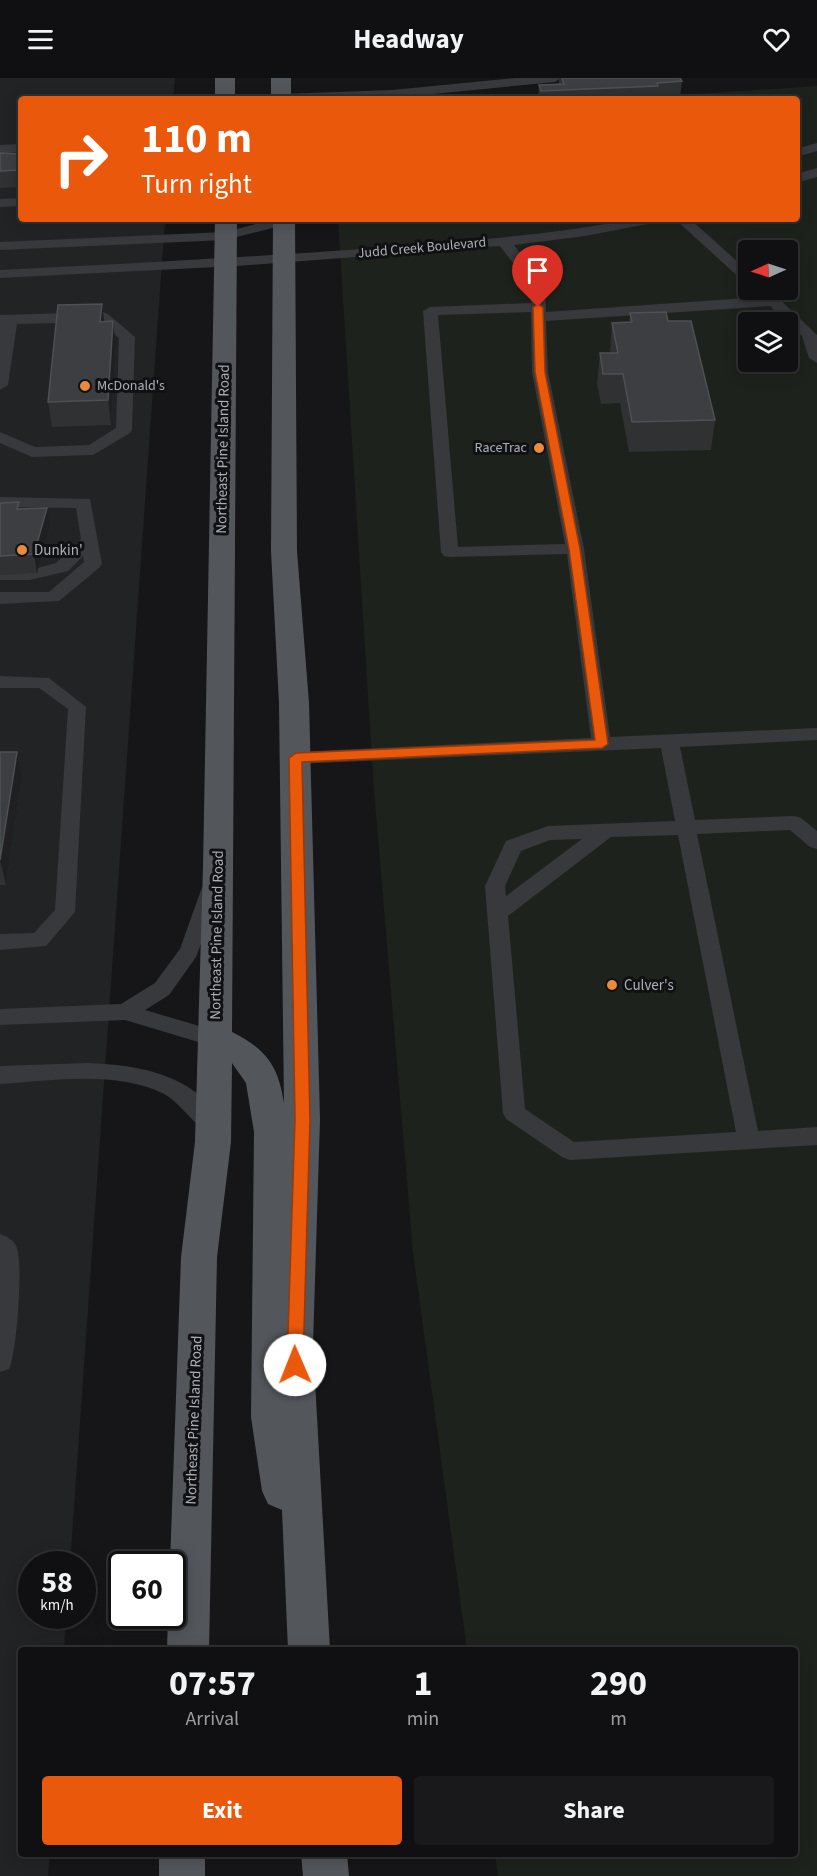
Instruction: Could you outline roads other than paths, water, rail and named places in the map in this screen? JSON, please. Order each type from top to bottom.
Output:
[{"type":"main road","points":[[225,78],[225,96]]},
{"type":"main road","points":[[281,78],[281,96]]},
{"type":"main road","points":[[284,222],[284,551],[296,758],[302,1119],[294,1345],[307,1647]]},
{"type":"main road","name":"Northeast Pine Island Road","points":[[188,1647],[199,1257],[213,1126],[219,867],[226,240]]},
{"type":"main road","points":[[215,1039],[244,1054],[262,1080],[272,1132],[271,1417],[307,1647]]},
{"type":"main road","points":[[182,1857],[182,1876]]},
{"type":"main road","points":[[324,1857],[326,1876]]},
{"type":"lane","points":[[336,96],[555,78]]},
{"type":"lane","points":[[800,152],[817,147]]},
{"type":"lane","points":[[0,148],[18,148]]},
{"type":"lane","points":[[800,178],[817,172]]},
{"type":"lane","points":[[0,203],[18,202]]},
{"type":"lane","points":[[0,274],[226,240],[278,222]]},
{"type":"lane","name":"Judd Creek Boulevard","points":[[226,240],[284,259],[504,241],[639,222]]},
{"type":"lane","points":[[685,222],[738,269]]},
{"type":"lane","points":[[0,246],[226,240]]},
{"type":"lane","points":[[504,241],[538,287],[540,372],[575,549],[602,744]]},
{"type":"lane","points":[[575,549],[450,552],[430,311],[538,312],[773,301],[809,334],[817,358]]},
{"type":"lane","points":[[0,384],[5,320],[103,317],[127,337],[124,430],[93,450],[32,452],[0,437]]},
{"type":"lane","points":[[0,502],[84,503],[93,564],[53,597],[0,598]]},
{"type":"lane","points":[[0,575],[30,575],[62,567],[90,540]]},
{"type":"lane","points":[[0,682],[43,682],[77,707],[64,912],[39,941],[0,942]]},
{"type":"lane","points":[[296,758],[817,734]]},
{"type":"lane","points":[[669,741],[749,1141]]},
{"type":"lane","points":[[817,842],[794,824],[548,834],[513,846],[495,886],[514,1113],[570,1151],[817,1136]]},
{"type":"lane","points":[[498,913],[607,830]]},
{"type":"lane","points":[[124,1012],[162,989],[189,952],[219,867]]},
{"type":"lane","points":[[0,1017],[124,1012],[215,1039]]},
{"type":"lane","points":[[0,1075],[99,1071],[143,1078],[172,1087],[189,1100],[213,1126]]},
{"type":"lane","points":[[0,1244],[6,1250],[6,1316],[0,1360]]},
{"type":"place","name":"McDonald's","points":[[85,386]]},
{"type":"place","name":"RaceTrac","points":[[539,448]]},
{"type":"place","name":"Dunkin'","points":[[22,550]]},
{"type":"place","name":"Culver's","points":[[612,985]]}]
